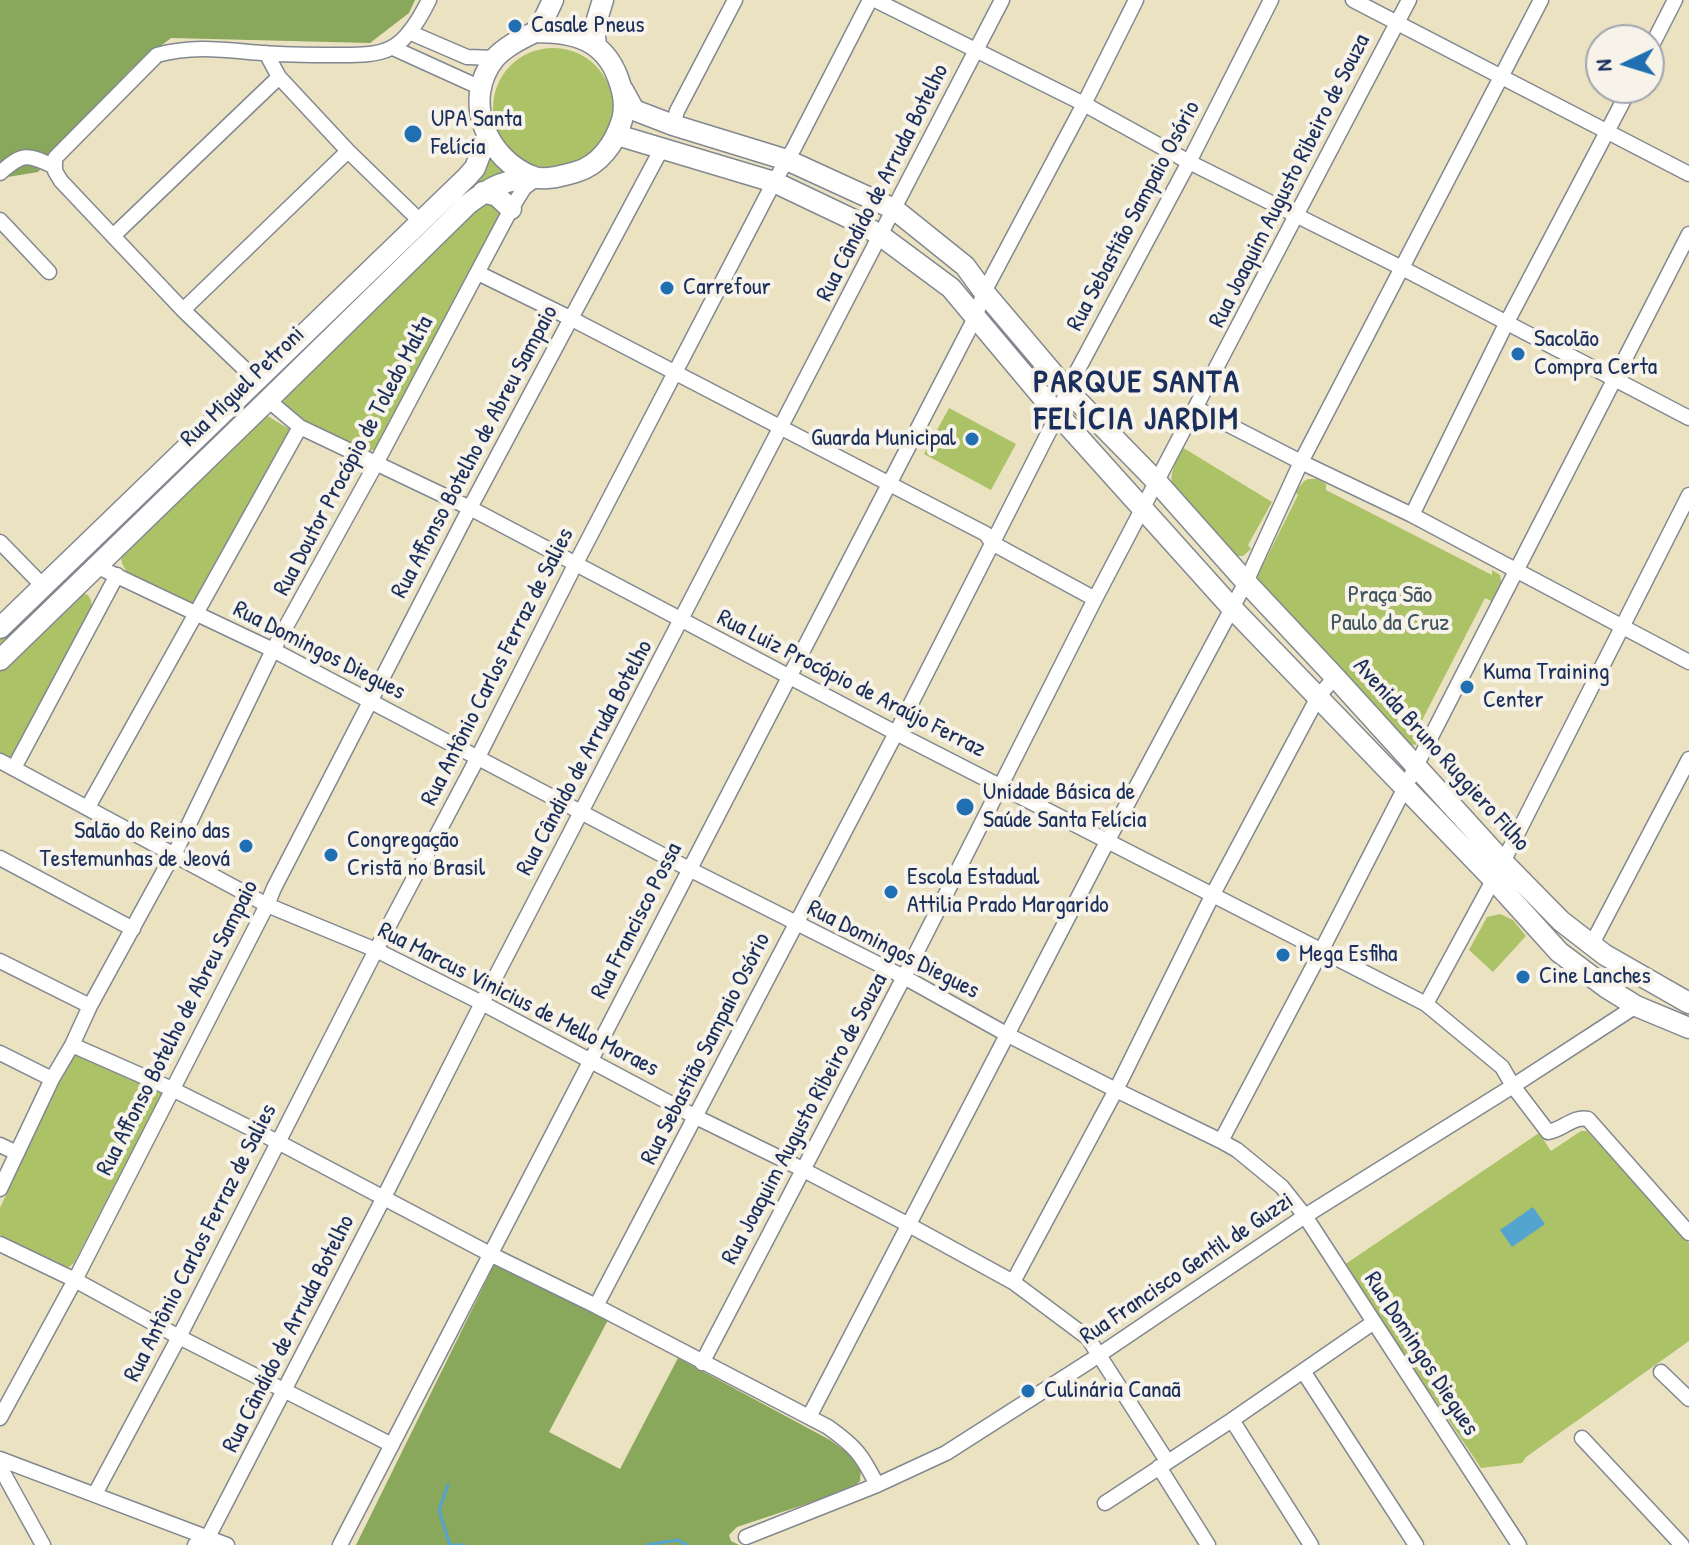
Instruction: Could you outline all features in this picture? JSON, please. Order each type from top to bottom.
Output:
[{"type":"main road","points":[[535,32],[553,0]]},
{"type":"main road","points":[[596,45],[594,29],[603,0]]},
{"type":"main road","points":[[535,32],[561,32],[596,45],[615,70],[623,90],[624,113],[617,135],[604,154],[584,169],[560,177],[537,178],[510,164],[487,136],[479,107],[481,88],[496,58],[515,42],[535,32]]},
{"type":"main road","name":"Avenida Bruno Ruggiero Filho","points":[[623,90],[634,110],[787,160],[894,209],[965,266],[1067,390],[1157,482],[1416,765],[1559,952],[1636,1006],[1688,1026]]},
{"type":"main road","name":"Avenida Bruno Ruggiero Filho","points":[[617,135],[774,182],[858,222],[951,288],[1058,414],[1231,607],[1404,787],[1498,870],[1593,947],[1689,1003]]},
{"type":"main road","name":"Rua Miguel Petroni","points":[[0,628],[475,168],[487,136]]},
{"type":"main road","name":"Rua Miguel Petroni","points":[[0,660],[468,204],[483,192],[515,179],[537,178]]},
{"type":"main road","points":[[483,192],[497,196],[511,209]]},
{"type":"street","points":[[256,380],[183,310],[61,181],[55,171],[55,158],[157,55],[196,48],[266,53],[374,53],[393,48],[420,18],[429,0]]},
{"type":"street","points":[[673,125],[677,111],[735,0]]},
{"type":"street","points":[[872,0],[1084,104],[1189,162],[1402,268],[1689,418]]},
{"type":"street","name":"Rua Antônio Carlos Ferraz de Salies","points":[[95,1494],[179,1337],[774,182],[872,0]]},
{"type":"street","name":"Rua Cândido de Arruda Botelho","points":[[208,1537],[1002,0]]},
{"type":"street","name":"Rua Francisco Possa","points":[[340,1545],[975,318],[984,292],[1136,0]]},
{"type":"street","name":"Rua Sebastião Sampaio Osório","points":[[596,1306],[896,733],[1058,414],[1067,390],[1189,162],[1271,0]]},
{"type":"street","points":[[1353,0],[1689,174]]},
{"type":"street","name":"Rua Joaquim Augusto Ribeiro de Souza","points":[[702,1363],[904,977],[1095,599],[1409,0]]},
{"type":"street","points":[[809,1417],[1108,840],[1246,582],[1301,462],[1541,0]]},
{"type":"street","points":[[1663,24],[1675,0]]},
{"type":"street","points":[[409,32],[467,57],[496,58]]},
{"type":"street","points":[[393,48],[481,88]]},
{"type":"street","points":[[266,53],[279,77],[348,151],[421,222]]},
{"type":"street","points":[[113,236],[279,77]]},
{"type":"street","points":[[1412,515],[1507,322],[1622,104]]},
{"type":"street","name":"Rua Affonso Botelho de Abreu Sampaio","points":[[0,1418],[75,1280],[470,508],[662,148]]},
{"type":"street","points":[[183,310],[348,151]]},
{"type":"street","points":[[0,173],[23,156],[37,158],[55,167]]},
{"type":"street","name":"Rua Doutor Procópio de Toledo Malta","points":[[0,1189],[90,1006],[174,855],[273,650],[377,463],[511,209],[524,188],[537,178]]},
{"type":"street","points":[[0,220],[49,272]]},
{"type":"street","points":[[1221,1141],[1689,234]]},
{"type":"street","points":[[478,273],[986,534],[992,543],[1095,599]]},
{"type":"street","name":"Rua Luiz Procópio de Araújo Ferraz","points":[[268,400],[300,427],[470,508],[896,733],[1426,1004],[1502,1067],[1548,1132],[1580,1117],[1588,1119],[1689,1233]]},
{"type":"street","points":[[1196,408],[1412,515],[1689,662]]},
{"type":"street","points":[[88,807],[300,427]]},
{"type":"street","points":[[1426,1004],[1498,870],[1689,495]]},
{"type":"street","points":[[0,542],[44,587]]},
{"type":"street","name":"Rua Domingos Diegues","points":[[96,566],[273,650],[795,924],[904,977],[1008,1035],[1237,1150],[1282,1187],[1305,1216],[1519,1545]]},
{"type":"street","points":[[14,768],[117,575]]},
{"type":"street","points":[[1013,1282],[1116,1090],[1213,894],[1318,697],[1335,677]]},
{"type":"street","points":[[1593,947],[1689,759]]},
{"type":"street","name":"Rua Marcus Vinicius de Mello Moraes","points":[[0,761],[267,905],[376,950],[482,1003],[1013,1282],[1088,1338],[1207,1545]]},
{"type":"street","points":[[0,858],[133,929]]},
{"type":"street","points":[[0,961],[90,1006]]},
{"type":"street","name":"Rua Francisco Gentil de Guzzi","points":[[746,1537],[877,1485],[946,1453],[1100,1355],[1305,1216],[1636,1006]]},
{"type":"street","points":[[72,1045],[172,1089],[278,1142],[828,1427],[862,1456],[877,1485]]},
{"type":"street","points":[[0,1053],[52,1079]]},
{"type":"street","points":[[0,1145],[17,1153]]},
{"type":"street","points":[[0,1244],[392,1445]]},
{"type":"street","points":[[1105,1503],[1374,1322]]},
{"type":"street","points":[[1303,1371],[1416,1545]]},
{"type":"street","points":[[1661,1372],[1688,1395]]},
{"type":"street","points":[[1232,1420],[1311,1545]]},
{"type":"street","points":[[1582,1438],[1682,1545]]},
{"type":"street","points":[[0,1459],[227,1545]]},
{"type":"street","points":[[0,1467],[40,1541],[25,1545]]},
{"type":"street","points":[[195,1545],[208,1537]]},
{"type":"green space","points":[[0,0],[415,0],[409,13],[370,43],[171,38],[131,69],[38,172],[0,178]]},
{"type":"green space","points":[[553,48],[576,53],[595,66],[608,85],[613,108],[608,131],[595,150],[576,163],[553,168],[530,163],[511,150],[498,131],[493,108],[498,85],[511,66],[530,53]]},
{"type":"green space","points":[[489,156],[506,171],[507,178],[0,653],[0,633]]},
{"type":"green space","points":[[487,199],[501,210],[500,213],[377,448],[363,450],[321,431],[290,412],[284,403],[285,393]]},
{"type":"green space","points":[[949,408],[1016,444],[991,490],[924,454]]},
{"type":"green space","points":[[266,415],[289,429],[290,433],[198,601],[193,605],[127,573],[120,552]]},
{"type":"green space","points":[[1182,447],[1272,502],[1248,545],[1251,549],[1243,556],[1237,556],[1174,492],[1172,475]]},
{"type":"green space","name":"Praça São Paulo da Cruz","points":[[1308,479],[1317,479],[1326,484],[1326,490],[1492,575],[1492,570],[1500,575],[1502,586],[1493,602],[1485,598],[1417,730],[1425,735],[1420,743],[1406,744],[1259,581],[1259,564],[1264,563],[1298,495],[1295,492]]},
{"type":"green space","points":[[82,593],[88,595],[92,608],[11,759],[0,754],[0,669]]},
{"type":"green space","points":[[1500,914],[1513,920],[1526,936],[1493,972],[1469,950],[1487,917]]},
{"type":"green space","points":[[75,1054],[85,1054],[162,1093],[74,1263],[63,1267],[0,1235],[0,1208],[66,1062]]},
{"type":"green space","points":[[1581,1131],[1587,1131],[1689,1243],[1689,1341],[1526,1457],[1522,1463],[1481,1468],[1344,1265],[1539,1133],[1551,1151]]},
{"type":"green space","points":[[494,1265],[608,1320],[549,1432],[620,1469],[678,1358],[830,1440],[848,1453],[861,1468],[860,1481],[851,1489],[737,1527],[729,1535],[731,1541],[739,1545],[356,1545]]},
{"type":"water","points":[[1533,1207],[1545,1224],[1512,1247],[1500,1230]]},
{"type":"waterway","points":[[448,1485],[439,1510],[450,1545],[464,1545]]},
{"type":"waterway","points":[[646,1545],[678,1540],[687,1545]]},
{"type":"place","name":"Casale Pneus","points":[[515,26]]},
{"type":"place","name":"UPA Santa Felícia","points":[[413,134]]},
{"type":"place","name":"Carrefour","points":[[667,288]]},
{"type":"place","name":"Sacolão Compra Certa","points":[[1518,354]]},
{"type":"place","name":"Guarda Municipal","points":[[972,439]]},
{"type":"place","name":"Kuma Training Center","points":[[1467,687]]},
{"type":"place","name":"Unidade Básica de Saúde Santa Felícia","points":[[965,807]]},
{"type":"place","name":"Salão do Reino das Testemunhas de Jeová","points":[[246,846]]},
{"type":"place","name":"Congregação Cristã no Brasil","points":[[331,855]]},
{"type":"place","name":"Escola Estadual Attilia Prado Margarido","points":[[891,892]]},
{"type":"place","name":"Mega Esfiha","points":[[1283,955]]},
{"type":"place","name":"Cine Lanches","points":[[1523,977]]},
{"type":"place","name":"Culinária Canaã","points":[[1028,1391]]},
{"type":"district","name":"PARQUE SANTA FELÍCIA JARDIM","points":[[1137,402]]}]
